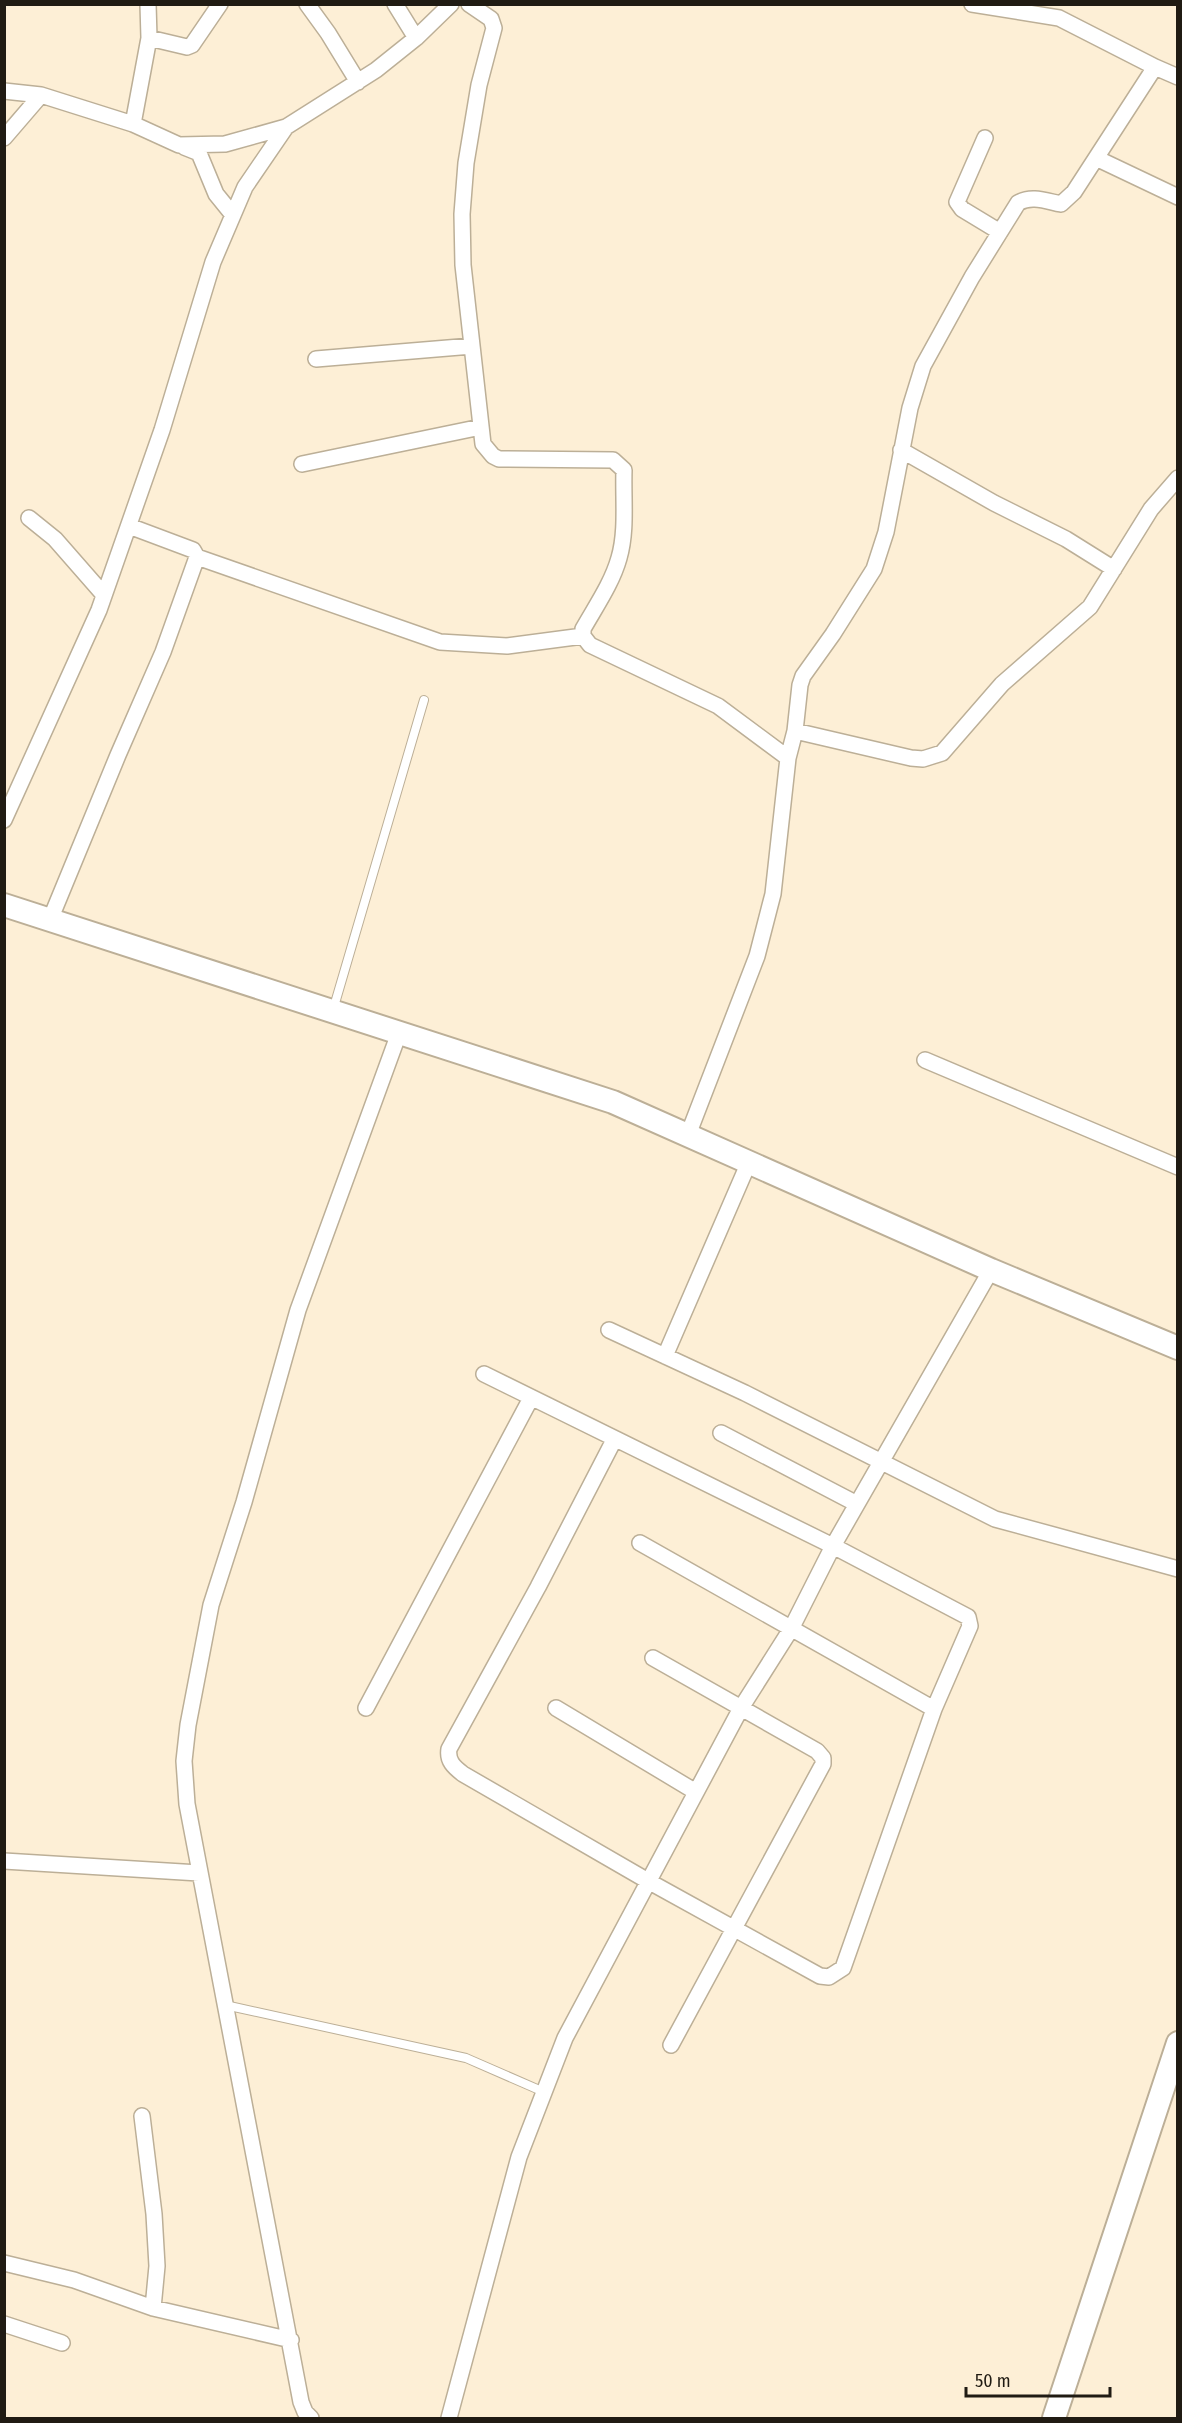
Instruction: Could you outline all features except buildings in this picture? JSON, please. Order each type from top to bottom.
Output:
[{"type":"street","points":[[133,124],[149,38],[148,4]]},
{"type":"street","points":[[149,38],[187,47],[192,45],[220,4]]},
{"type":"street","points":[[307,4],[358,82]]},
{"type":"street","points":[[395,4],[416,38]]},
{"type":"street","points":[[179,145],[225,144],[286,127],[358,82],[416,38],[451,4]]},
{"type":"street","points":[[469,4],[491,19],[494,28],[479,85],[466,163],[462,214],[463,265],[483,444],[493,456],[499,459],[613,460],[624,470],[623,540],[619,558],[613,576],[583,629],[583,636],[591,645],[718,706],[788,758]]},
{"type":"street","points":[[972,4],[1059,18],[1178,77]]},
{"type":"street","points":[[688,1135],[757,956],[773,894],[788,758],[795,731],[800,685],[803,676],[874,569],[886,532],[910,408],[923,366],[972,277],[1018,203],[1026,198],[1061,204],[1067,200],[1155,67]]},
{"type":"street","points":[[4,91],[41,95],[133,124],[200,153],[216,194],[233,215]]},
{"type":"street","points":[[4,138],[41,95]]},
{"type":"street","points":[[4,820],[104,595],[162,430],[213,262],[245,187],[286,127]]},
{"type":"street","points":[[985,138],[957,202],[962,209],[1000,231]]},
{"type":"street","points":[[1096,158],[1178,197]]},
{"type":"street","points":[[316,359],[472,346]]},
{"type":"street","points":[[302,464],[481,427]]},
{"type":"street","points":[[902,450],[994,503],[1066,539],[1114,569]]},
{"type":"street","points":[[795,731],[911,758],[923,759],[942,753],[1002,684],[1090,607],[1151,509],[1174,479],[1178,478]]},
{"type":"street","points":[[29,518],[55,539],[104,595]]},
{"type":"street","points":[[129,526],[193,550],[197,557],[440,642],[507,646],[583,636]]},
{"type":"street","points":[[50,920],[163,652],[197,557]]},
{"type":"street","points":[[4,905],[613,1102],[991,1270],[1178,1348]]},
{"type":"street","points":[[311,2418],[305,2412],[301,2402],[187,1804],[184,1761],[188,1725],[211,1605],[244,1502],[298,1310],[399,1033]]},
{"type":"street","points":[[926,1060],[1178,1167]]},
{"type":"street","points":[[664,1356],[749,1162]]},
{"type":"street","points":[[449,2418],[519,2157],[565,2038],[741,1708],[791,1629],[833,1546],[991,1270]]},
{"type":"street","points":[[609,1330],[745,1393],[995,1519],[1178,1569]]},
{"type":"street","points":[[484,1374],[833,1546],[968,1617],[969,1626],[934,1708],[843,1968],[837,1974],[829,1977],[820,1976],[734,1929],[463,1774],[448,1758],[449,1749],[538,1587],[614,1440]]},
{"type":"street","points":[[366,1708],[531,1398]]},
{"type":"street","points":[[721,1433],[857,1504]]},
{"type":"street","points":[[640,1543],[934,1708]]},
{"type":"street","points":[[654,1658],[817,1751],[823,1758],[823,1764],[670,2045]]},
{"type":"street","points":[[556,1708],[696,1792]]},
{"type":"street","points":[[4,1861],[200,1873]]},
{"type":"street","points":[[1054,2418],[1178,2043]]},
{"type":"street","points":[[142,2116],[154,2214],[157,2266],[153,2308]]},
{"type":"street","points":[[4,2263],[74,2280],[153,2308],[291,2340]]},
{"type":"street","points":[[4,2324],[62,2343]]},
{"type":"lane","points":[[332,1012],[424,700]]},
{"type":"lane","points":[[225,2005],[466,2058],[544,2092]]}]
